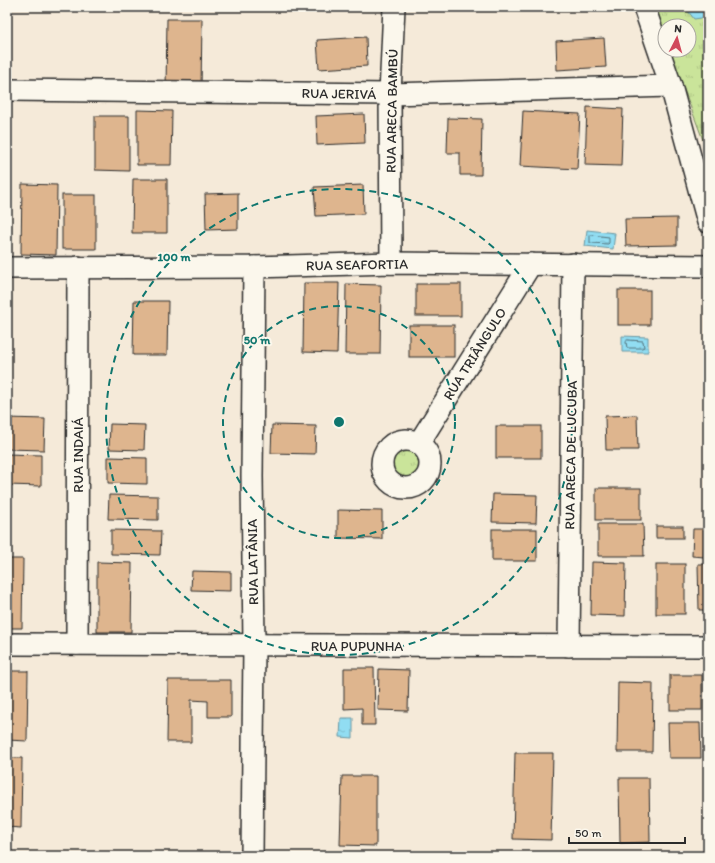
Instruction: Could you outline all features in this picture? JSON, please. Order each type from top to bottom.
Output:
[{"type":"street","name":"RUA ARECA BAMBÚ","points":[[391,263],[390,94],[394,7]]},
{"type":"street","points":[[644,7],[671,86],[708,222]]},
{"type":"street","name":"RUA JERIVÁ","points":[[7,90],[390,94],[671,86]]},
{"type":"street","name":"RUA SEAFORTIA","points":[[7,268],[254,267],[391,263],[708,266]]},
{"type":"street","name":"RUA TRIÂNGULO","points":[[419,443],[531,264]]},
{"type":"street","name":"RUA ARECA DE LUCUBA","points":[[569,646],[573,264]]},
{"type":"street","name":"RUA INDAIÁ","points":[[77,644],[78,267]]},
{"type":"street","name":"RUA LATÂNIA","points":[[252,856],[254,645],[252,476],[254,267]]},
{"type":"street","name":"RUA PUPUNHA","points":[[7,644],[708,646]]},
{"type":"green space","points":[[654,7],[708,7],[708,153],[672,58],[697,58],[697,18],[658,18]]},
{"type":"green space","points":[[402,450],[408,450],[418,457],[421,466],[420,472],[414,479],[408,482],[402,482],[392,475],[389,469],[389,463],[396,453]]},
{"type":"water","points":[[685,7],[708,7],[708,17],[693,18]]},
{"type":"water","points":[[587,230],[615,233],[613,249],[585,246]]},
{"type":"water","points":[[622,336],[648,337],[648,352],[622,352]]},
{"type":"water","points":[[341,718],[353,718],[353,738],[340,737]]},
{"type":"building","points":[[441,7],[476,7],[476,10],[441,9]]},
{"type":"building","points":[[167,19],[202,19],[201,89],[166,89]]},
{"type":"building","points":[[366,37],[367,66],[319,69],[317,40]]},
{"type":"building","points":[[604,38],[606,67],[557,70],[556,41]]},
{"type":"building","points":[[587,107],[623,109],[621,166],[585,165]]},
{"type":"building","points":[[137,110],[172,111],[171,165],[137,165]]},
{"type":"building","points":[[523,111],[580,114],[577,169],[520,166]]},
{"type":"building","points":[[364,114],[365,143],[317,145],[316,116]]},
{"type":"building","points":[[95,116],[129,116],[129,171],[95,170]]},
{"type":"building","points":[[448,118],[482,119],[481,175],[460,175],[460,153],[447,153]]},
{"type":"building","points":[[133,179],[167,179],[167,233],[132,233]]},
{"type":"building","points":[[22,184],[57,185],[56,255],[21,254]]},
{"type":"building","points":[[363,185],[364,214],[316,216],[314,187]]},
{"type":"building","points":[[238,193],[238,229],[206,230],[205,194]]},
{"type":"building","points":[[62,195],[96,195],[96,249],[62,249]]},
{"type":"building","points":[[677,218],[677,245],[626,246],[625,219]]},
{"type":"building","points":[[304,283],[339,283],[337,353],[303,352]]},
{"type":"building","points":[[346,284],[381,285],[380,354],[345,354]]},
{"type":"building","points":[[416,284],[461,284],[461,316],[416,316]]},
{"type":"building","points":[[618,290],[650,290],[650,325],[618,325]]},
{"type":"building","points":[[134,301],[168,301],[167,355],[133,355]]},
{"type":"building","points":[[409,325],[454,325],[454,357],[409,357]]},
{"type":"building","points":[[637,415],[638,450],[606,450],[605,416]]},
{"type":"building","points":[[7,418],[45,419],[44,450],[7,449]]},
{"type":"building","points":[[110,424],[145,425],[144,450],[109,449]]},
{"type":"building","points":[[272,425],[316,426],[315,454],[271,453]]},
{"type":"building","points":[[496,426],[541,426],[541,458],[496,458]]},
{"type":"building","points":[[7,454],[41,455],[41,486],[7,485]]},
{"type":"building","points":[[108,457],[147,458],[147,484],[108,483]]},
{"type":"building","points":[[596,488],[641,488],[641,520],[596,520]]},
{"type":"building","points":[[493,494],[537,495],[536,523],[492,522]]},
{"type":"building","points":[[109,495],[158,496],[158,520],[108,519]]},
{"type":"building","points":[[338,510],[382,511],[382,539],[338,538]]},
{"type":"building","points":[[598,524],[643,524],[644,556],[598,556]]},
{"type":"building","points":[[656,526],[683,526],[683,538],[656,538]]},
{"type":"building","points":[[492,529],[537,529],[537,561],[492,561]]},
{"type":"building","points":[[693,529],[705,529],[704,557],[692,556]]},
{"type":"building","points":[[111,530],[161,531],[160,555],[111,554]]},
{"type":"building","points":[[7,559],[23,559],[22,628],[7,628]]},
{"type":"building","points":[[97,562],[132,563],[131,632],[97,632]]},
{"type":"building","points":[[592,562],[626,563],[625,616],[591,615]]},
{"type":"building","points":[[656,564],[685,564],[685,614],[656,614]]},
{"type":"building","points":[[698,564],[708,564],[708,610],[699,610]]},
{"type":"building","points":[[192,571],[231,572],[231,591],[191,590]]},
{"type":"building","points":[[344,668],[374,668],[375,725],[362,725],[362,708],[344,709]]},
{"type":"building","points":[[379,669],[409,670],[408,711],[378,710]]},
{"type":"building","points":[[7,671],[28,671],[27,741],[7,740]]},
{"type":"building","points":[[670,675],[702,675],[702,710],[670,710]]},
{"type":"building","points":[[168,680],[231,680],[231,717],[208,717],[208,701],[191,700],[191,742],[167,742]]},
{"type":"building","points":[[618,682],[653,683],[652,752],[617,752]]},
{"type":"building","points":[[668,723],[700,723],[701,758],[669,758]]},
{"type":"building","points":[[515,753],[553,753],[551,840],[513,839]]},
{"type":"building","points":[[7,758],[22,758],[21,828],[7,827]]},
{"type":"building","points":[[342,776],[376,776],[376,846],[340,845]]},
{"type":"building","points":[[619,778],[649,778],[650,842],[620,843]]}]
